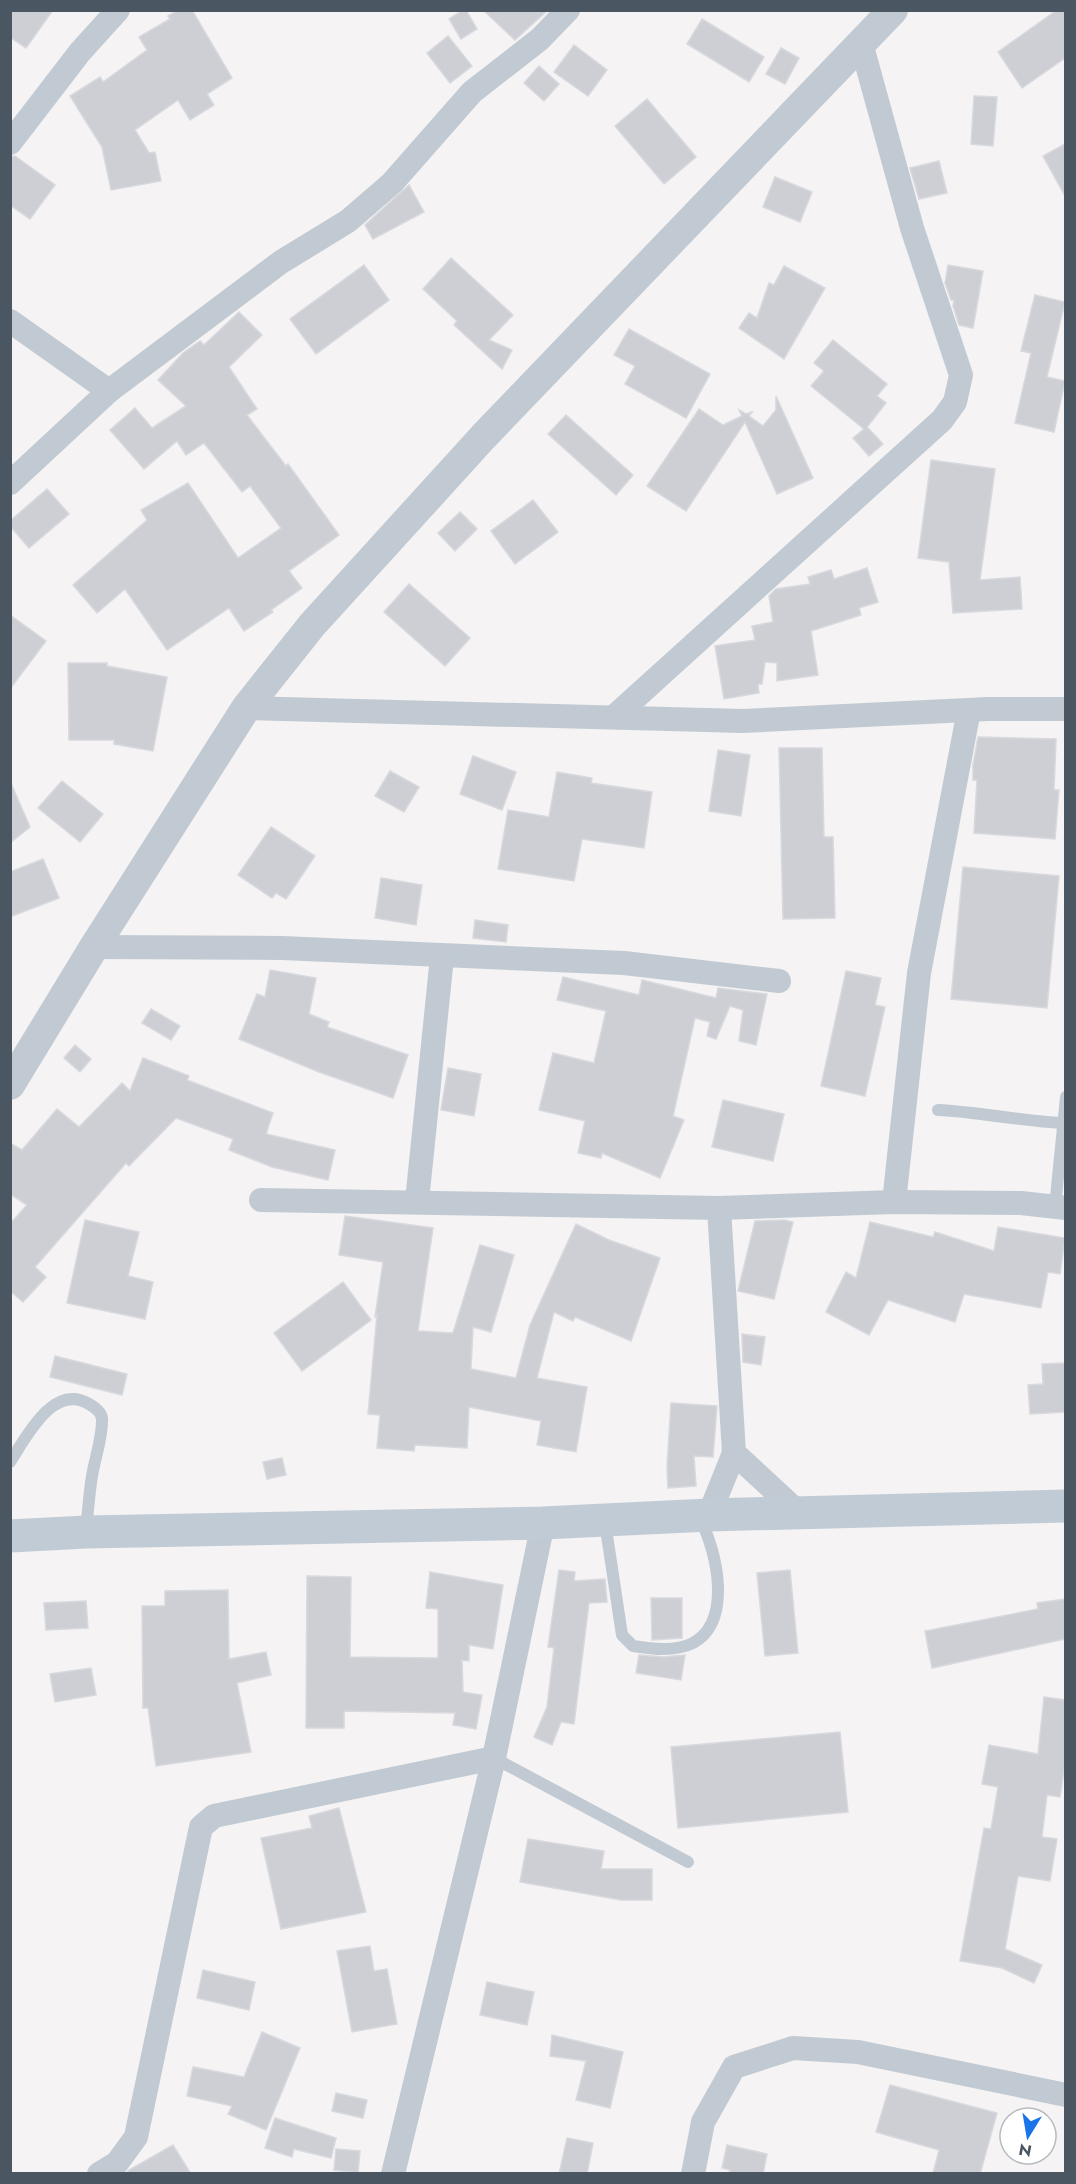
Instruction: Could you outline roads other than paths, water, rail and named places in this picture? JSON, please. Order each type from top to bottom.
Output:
[{"type":"main road","points":[[10,1536],[86,1532],[543,1523],[703,1515],[1065,1506]]},
{"type":"street","points":[[10,143],[80,52],[118,10]]},
{"type":"street","points":[[10,483],[109,391],[281,262],[348,221],[392,183],[472,92],[540,39],[568,10]]},
{"type":"street","points":[[10,1085],[94,946],[246,708],[312,625],[483,437],[893,10]]},
{"type":"street","points":[[615,716],[942,420],[955,402],[961,375],[912,228],[861,43]]},
{"type":"street","points":[[10,321],[109,391]]},
{"type":"street","points":[[246,708],[743,721],[969,710],[1065,709]]},
{"type":"street","points":[[894,1202],[919,973],[969,710]]},
{"type":"street","points":[[94,946],[282,948],[442,957],[624,963],[779,981]]},
{"type":"street","points":[[417,1201],[442,957]]},
{"type":"street","points":[[261,1200],[719,1208],[894,1202],[1021,1203],[1060,1208]]},
{"type":"street","points":[[703,1515],[734,1453],[719,1208]]},
{"type":"street","points":[[734,1453],[799,1513]]},
{"type":"street","points":[[393,2174],[494,1758],[543,1523]]},
{"type":"street","points":[[99,2174],[117,2163],[136,2137],[201,1827],[214,1815],[494,1758]]},
{"type":"street","points":[[693,2174],[703,2122],[734,2067],[793,2048],[858,2052],[1065,2095]]},
{"type":"lane","points":[[1060,1208],[1062,1123],[1065,1097]]},
{"type":"lane","points":[[938,1110],[977,1112],[1024,1120],[1062,1123]]},
{"type":"lane","points":[[10,1462],[33,1426],[56,1403],[70,1397],[84,1401],[98,1409],[103,1419],[91,1476],[86,1532]]},
{"type":"lane","points":[[604,1520],[622,1635],[633,1646],[666,1649],[698,1640],[719,1602],[715,1561],[703,1515]]},
{"type":"lane","points":[[494,1758],[688,1862]]}]
